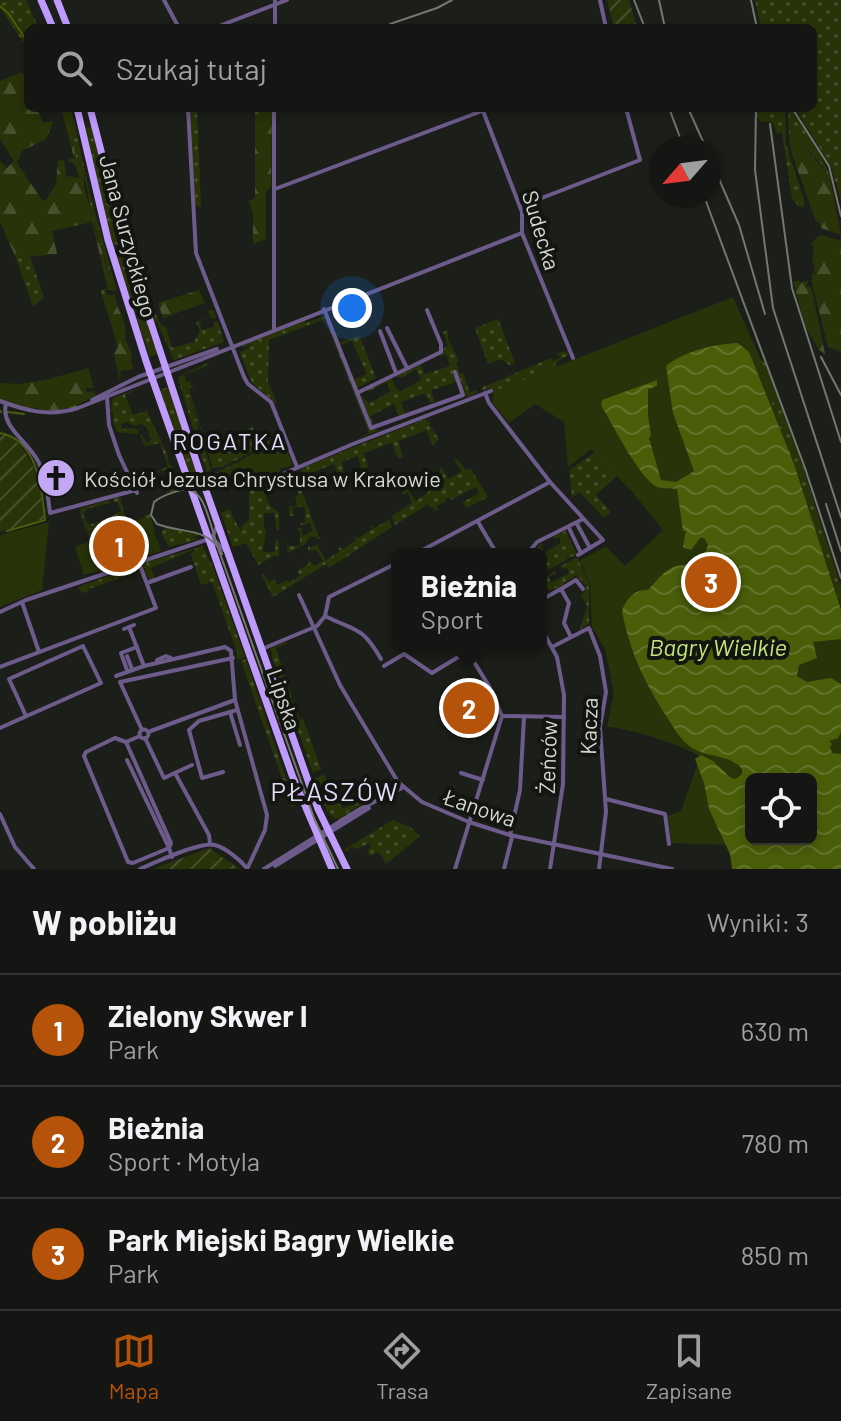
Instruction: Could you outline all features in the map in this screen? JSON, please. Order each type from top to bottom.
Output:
[{"type":"main road","points":[[41,0],[51,24]]},
{"type":"main road","points":[[57,0],[66,24]]},
{"type":"main road","name":"Jana Surzyckiego","points":[[78,112],[108,240],[152,376]]},
{"type":"main road","name":"Jana Surzyckiego","points":[[91,112],[122,237],[167,370]]},
{"type":"main road","points":[[108,240],[113,247],[118,247],[122,237]]},
{"type":"main road","name":"Lipska","points":[[167,370],[232,567],[328,831],[347,869]]},
{"type":"main road","name":"Lipska","points":[[152,376],[292,775],[332,869]]},
{"type":"street","points":[[164,0],[177,24]]},
{"type":"street","points":[[223,24],[287,0]]},
{"type":"street","points":[[600,0],[605,24]]},
{"type":"street","points":[[275,2],[275,24]]},
{"type":"street","points":[[188,112],[196,253],[229,347],[246,381],[271,402],[297,467]]},
{"type":"street","points":[[274,112],[274,329]]},
{"type":"street","points":[[275,189],[480,112]]},
{"type":"street","name":"Sudecka","points":[[483,112],[522,212],[522,233],[573,358]]},
{"type":"street","points":[[522,212],[534,201],[640,160],[627,112]]},
{"type":"street","points":[[0,401],[47,414],[74,410],[167,370],[522,233]]},
{"type":"street","points":[[324,309],[371,428],[463,395],[455,372]]},
{"type":"street","points":[[357,393],[442,350],[427,310]]},
{"type":"street","points":[[387,328],[407,368]]},
{"type":"street","points":[[380,331],[396,373]]},
{"type":"street","points":[[382,338],[390,335]]},
{"type":"street","points":[[89,403],[115,387],[152,376]]},
{"type":"street","points":[[6,404],[6,421],[33,452],[40,465],[50,513],[137,491],[119,455],[109,425],[107,397],[115,387]]},
{"type":"street","points":[[259,484],[488,392],[489,403],[550,482],[603,540],[580,554],[569,528]]},
{"type":"street","points":[[99,396],[107,397]]},
{"type":"street","points":[[427,548],[550,482]]},
{"type":"street","points":[[532,548],[537,542],[583,519]]},
{"type":"street","points":[[478,522],[493,548]]},
{"type":"street","points":[[0,612],[211,539],[218,523]]},
{"type":"street","points":[[577,524],[590,548]]},
{"type":"street","name":"Lipska","points":[[211,539],[220,544],[232,567]]},
{"type":"street","points":[[0,667],[156,608],[139,563]]},
{"type":"street","points":[[262,649],[313,628],[325,616],[332,595],[391,566]]},
{"type":"street","points":[[147,583],[191,567]]},
{"type":"street","points":[[547,596],[576,580],[583,589]]},
{"type":"street","points":[[561,589],[569,603],[564,623],[571,637]]},
{"type":"street","name":"Łanowa","points":[[299,595],[345,694],[398,782],[427,805],[511,836],[672,869]]},
{"type":"street","points":[[22,602],[39,652]]},
{"type":"street","points":[[325,616],[363,633],[370,639],[384,664],[404,654],[432,673],[462,652]]},
{"type":"street","points":[[129,627],[144,666]]},
{"type":"street","name":"Kacza","points":[[552,647],[590,628],[600,656],[606,692],[600,727],[606,825],[599,869]]},
{"type":"street","name":"Żeńców","points":[[547,638],[563,677],[564,717],[562,795],[550,869]]},
{"type":"street","points":[[0,728],[101,683],[83,646],[9,679],[26,716]]},
{"type":"street","points":[[130,670],[121,653],[137,647]]},
{"type":"street","points":[[116,676],[184,656],[226,647],[231,651],[235,700],[267,815],[248,868],[210,844],[175,773]]},
{"type":"street","points":[[455,869],[502,716],[489,686],[468,652]]},
{"type":"street","points":[[127,656],[130,670]]},
{"type":"street","points":[[157,660],[166,656],[173,659]]},
{"type":"street","points":[[192,765],[164,778],[120,682],[233,658]]},
{"type":"street","points":[[127,760],[161,817],[171,843],[169,848],[133,863],[128,862],[92,782],[84,753],[115,738],[126,742],[235,700]]},
{"type":"street","points":[[223,772],[202,778],[189,730],[199,721],[237,709]]},
{"type":"street","points":[[230,712],[240,745]]},
{"type":"street","points":[[502,716],[564,717]]},
{"type":"street","points":[[504,869],[520,790],[524,717]]},
{"type":"street","points":[[126,742],[172,857]]},
{"type":"street","points":[[463,773],[483,780]]},
{"type":"street","points":[[267,869],[404,787]]},
{"type":"street","points":[[606,798],[665,814],[669,844]]},
{"type":"street","points":[[0,814],[15,847],[34,869]]},
{"type":"street","points":[[140,869],[210,844]]},
{"type":"green space","points":[[0,0],[26,0],[37,24],[24,24],[24,42],[23,42],[0,8]]},
{"type":"green space","points":[[607,0],[629,0],[636,24],[613,24]]},
{"type":"green space","points":[[755,0],[841,0],[841,201],[831,166],[797,112],[817,112],[817,24],[760,24]]},
{"type":"green space","points":[[22,72],[24,112],[39,112],[42,122],[53,122],[46,139],[22,151],[17,163],[42,200],[46,200],[56,184],[58,161],[64,160],[66,176],[79,178],[75,164],[67,160],[74,158],[62,112],[68,112],[72,120],[75,155],[84,173],[84,186],[96,232],[115,291],[108,290],[92,222],[52,231],[57,254],[16,258],[0,222],[0,161],[7,168],[14,161],[0,139],[0,81]]},
{"type":"green space","points":[[66,112],[72,112],[92,202],[117,291],[111,286],[92,217],[84,173],[75,155],[72,120]]},
{"type":"green space","points":[[190,112],[197,112],[201,208],[195,205]]},
{"type":"green space","points":[[255,112],[272,112],[271,187],[266,191],[266,239],[253,244],[253,214],[249,201],[255,198]]},
{"type":"green space","points":[[758,112],[785,112],[786,144],[805,203],[803,207],[799,207],[792,198],[782,133],[777,133],[773,123],[760,121]]},
{"type":"green space","points":[[788,112],[793,112],[822,158],[832,181],[797,138],[789,137]]},
{"type":"green space","points":[[91,126],[119,242],[117,245],[113,243],[84,128]]},
{"type":"green space","points":[[789,137],[797,138],[830,177],[841,235],[821,228],[820,223],[816,222]]},
{"type":"green space","points":[[821,235],[841,241],[841,352],[828,347],[812,283],[812,274],[815,273],[812,263],[814,246],[811,245]]},
{"type":"green space","points":[[122,247],[158,354],[150,357],[113,249]]},
{"type":"green space","points":[[30,257],[44,297],[33,307],[16,258]]},
{"type":"green space","points":[[809,280],[806,286],[812,290],[825,354],[819,350],[805,326],[793,281],[801,283]]},
{"type":"green space","points":[[105,288],[107,295],[115,295],[125,327],[125,339],[132,354],[134,369],[120,371],[119,378],[114,354],[118,347],[101,291]]},
{"type":"green space","points":[[199,290],[205,303],[163,318],[158,303]]},
{"type":"green space","name":"Bagry Wielkie","points":[[733,297],[775,391],[769,394],[841,607],[841,869],[731,845],[671,843],[668,816],[681,811],[700,757],[655,738],[607,727],[614,693],[605,649],[592,627],[590,583],[580,560],[606,547],[625,566],[663,530],[630,489],[591,449],[568,467],[564,422],[535,404],[509,423],[492,402],[494,391]]},
{"type":"green space","points":[[151,305],[161,325],[166,327],[172,348],[194,342],[200,331],[196,322],[210,316],[208,311],[213,310],[215,319],[210,317],[199,321],[202,330],[214,327],[214,322],[218,322],[224,342],[174,360]]},
{"type":"green space","points":[[325,316],[369,428],[380,430],[355,440],[369,433],[325,319],[269,340],[268,382],[277,404],[252,383],[240,353],[255,343],[243,348],[242,345]]},
{"type":"green space","points":[[498,319],[515,363],[509,365],[501,359],[488,364],[475,328]]},
{"type":"green space","points":[[448,330],[448,339],[459,361],[456,363],[460,374],[463,373],[470,393],[478,392],[467,397],[457,372],[457,382],[431,390],[435,402],[430,403],[427,395],[422,394],[401,402],[405,414],[399,416],[394,404],[370,416],[374,425],[371,424],[360,394],[370,403],[391,391],[386,382],[367,390],[391,378],[397,390],[401,391],[421,380],[416,369],[404,377],[396,377],[420,364],[425,374],[450,366],[446,354],[440,356],[448,346],[443,332]]},
{"type":"green space","points":[[731,333],[765,363],[801,461],[841,587],[841,610],[794,464]]},
{"type":"green space","points":[[359,335],[376,378],[357,388],[353,380],[367,374],[352,341],[339,343]]},
{"type":"green space","points":[[566,351],[568,355],[555,363],[558,371],[513,389],[493,394],[490,388],[482,391],[483,387],[551,358],[553,361],[560,358],[558,353]]},
{"type":"green space","points":[[208,363],[184,375],[187,383],[193,381],[191,386],[195,387],[189,389],[201,429],[211,444],[253,427],[256,445],[282,436],[291,466],[280,468],[279,472],[268,471],[264,479],[248,487],[244,474],[240,472],[211,484],[209,480],[246,467],[208,476],[253,455],[263,446],[223,467],[213,468],[183,378],[211,469],[207,473],[178,379],[180,376]]},
{"type":"green space","points":[[88,368],[94,388],[86,388],[87,392],[93,391],[96,395],[76,405],[40,411],[0,399],[0,383],[46,380]]},
{"type":"green space","points":[[145,386],[125,395],[133,415],[147,411],[169,464],[182,485],[167,493],[167,485],[174,483],[170,469],[150,474],[149,471],[168,467],[160,443],[145,446],[140,435],[147,444],[151,440],[142,424],[121,424],[122,429],[136,428],[137,434],[117,432],[113,412],[110,412],[113,398]]},
{"type":"green space","points":[[168,387],[200,481],[191,477],[160,390]]},
{"type":"green space","points":[[425,419],[431,423],[429,425],[439,439],[433,446],[426,430],[398,441],[403,457],[398,459],[392,443],[364,453],[368,469],[361,468],[358,456],[341,462],[344,472],[348,473],[340,479],[334,464],[304,476],[301,470],[304,467]]},
{"type":"green space","points":[[0,434],[11,436],[32,464],[39,484],[44,519],[0,532]]},
{"type":"green space","points":[[282,436],[291,466],[280,468],[279,472],[248,487],[244,474],[240,472],[211,484],[208,476],[228,468]]},
{"type":"green space","points":[[600,449],[633,494],[617,476],[596,495],[611,512],[604,518],[579,492],[572,498],[569,470]]},
{"type":"green space","points":[[457,459],[466,470],[471,469],[488,497],[466,508],[463,502],[479,493],[476,487],[451,500],[449,497],[433,512],[435,507],[431,508],[428,504],[395,525],[392,516],[412,503],[408,493],[403,495],[402,492],[410,487],[409,492],[416,501],[429,492],[422,479],[426,476],[425,481],[432,490],[445,482],[439,469],[443,467],[448,479],[462,471],[454,460]]},
{"type":"green space","points":[[297,472],[311,515],[309,518],[319,537],[322,537],[320,539],[310,536],[305,544],[288,553],[286,541],[288,546],[300,546],[300,531],[296,529],[301,527],[303,536],[313,531],[310,523],[301,526],[305,522],[305,507],[293,507],[293,516],[289,516],[289,504],[291,507],[297,505],[295,496],[299,495],[293,480],[282,484],[283,494],[278,480]]},
{"type":"green space","points":[[274,481],[276,487],[264,491],[269,505],[279,513],[279,530],[276,530],[275,513],[264,513],[266,531],[263,552],[275,552],[275,541],[279,540],[279,556],[258,565],[246,543],[233,547],[221,513],[229,509],[242,530],[241,527],[249,520],[249,492]]},
{"type":"green space","points":[[120,497],[127,525],[143,518],[148,522],[144,517],[150,514],[155,532],[150,526],[96,539],[87,526],[90,541],[81,508],[110,500],[110,505],[86,509],[83,515],[89,525],[100,521],[96,527],[100,537],[124,527],[119,517],[112,516],[121,511],[113,499]]},
{"type":"green space","points":[[144,517],[161,551],[102,570],[102,573],[98,571],[84,575],[75,547],[91,541],[86,525],[91,526],[96,538]]},
{"type":"green space","points":[[389,519],[392,527],[329,568],[326,564],[273,597],[261,574],[269,582],[274,579],[278,585],[288,580],[290,582],[300,576],[297,571],[309,564],[308,559],[314,566],[323,561],[316,550],[308,551],[308,547],[319,545],[326,560],[340,551],[338,547],[343,549],[356,540],[354,536],[359,538],[372,529],[371,525],[375,528]]},
{"type":"green space","points":[[49,522],[42,590],[0,607],[0,535]]},
{"type":"green space","points":[[166,528],[198,533],[198,536],[191,537],[199,539],[169,547],[161,533]]},
{"type":"green space","points":[[566,531],[576,553],[579,553],[569,558],[568,555],[568,559],[547,571],[547,551],[561,543],[559,537],[555,539],[553,536]]},
{"type":"green space","points":[[202,545],[245,657],[237,660],[237,652],[212,582],[201,585],[191,554],[195,549],[151,568],[155,579],[150,580],[144,570],[147,569],[143,569],[144,563]]},
{"type":"green space","points":[[577,557],[589,582],[589,624],[580,629],[587,606],[581,595],[586,586],[576,575],[564,585],[549,591],[547,587],[547,577],[554,571],[556,574],[549,577],[552,582],[569,573],[567,568],[561,566]]},
{"type":"green space","points":[[137,566],[136,572],[87,592],[82,593],[78,587]]},
{"type":"green space","points":[[286,642],[276,648],[299,719],[303,719],[321,769],[313,773],[272,657],[271,648]]},
{"type":"green space","points":[[246,659],[295,805],[292,807],[241,661]]},
{"type":"green space","points":[[324,774],[343,809],[351,804],[347,797],[351,795],[355,802],[369,800],[338,821],[340,817],[335,819],[327,811],[315,779]]},
{"type":"green space","points":[[393,820],[410,827],[420,836],[386,864],[379,852],[370,856],[367,850],[370,843],[356,849],[350,847],[347,852],[345,849]]},
{"type":"green space","points":[[209,848],[240,869],[153,869]]},
{"type":"water","name":"Bagry Wielkie","points":[[738,343],[749,352],[794,464],[841,610],[841,639],[813,642],[817,658],[799,665],[797,676],[807,682],[831,678],[841,684],[841,732],[838,738],[829,741],[832,753],[841,754],[841,869],[732,869],[730,854],[709,809],[695,759],[701,755],[713,761],[731,778],[736,779],[742,774],[742,769],[725,758],[692,748],[678,735],[640,668],[622,612],[631,596],[648,590],[668,570],[677,566],[697,565],[708,545],[704,538],[700,538],[691,550],[683,547],[686,531],[683,531],[677,489],[657,487],[642,473],[601,405],[602,400],[657,380],[657,386],[648,389],[649,438],[661,480],[676,482],[694,471],[673,413],[666,366],[691,352]]},
{"type":"waterway","points":[[0,6],[24,37]]},
{"type":"waterway","points":[[70,408],[76,406]]},
{"type":"waterway","points":[[8,412],[24,414]]},
{"type":"waterway","points":[[0,433],[13,437],[30,455],[36,468],[45,520],[7,531]]},
{"type":"tram line","points":[[222,554],[216,545],[202,535],[157,524],[151,515],[154,502],[186,489],[193,491],[204,504],[217,545],[314,818],[338,869]]},
{"type":"railway","points":[[390,24],[452,0]]},
{"type":"railway","points":[[634,0],[643,24]]},
{"type":"railway","points":[[659,0],[664,24]]},
{"type":"railway","points":[[751,0],[756,24]]},
{"type":"railway","points":[[670,112],[680,136]]},
{"type":"railway","points":[[690,112],[701,136]]},
{"type":"railway","points":[[756,112],[755,170],[773,308],[841,517]]},
{"type":"railway","points":[[795,112],[829,166],[841,216]]},
{"type":"railway","points":[[770,124],[792,288],[841,442]]},
{"type":"railway","points":[[721,184],[739,225],[765,314]]},
{"type":"railway","points":[[708,208],[805,468],[841,578]]},
{"type":"railway","points":[[821,357],[841,395]]},
{"type":"railway","points":[[826,504],[841,551]]},
{"type":"place","name":"Kościół Jezusa Chrystusa w Krakowie","points":[[56,478]]},
{"type":"place","name":"Zielony Skwer I","points":[[119,546]]},
{"type":"place","name":"Park Miejski Bagry Wielkie","points":[[711,582]]},
{"type":"place","name":"Bieżnia","points":[[469,708]]},
{"type":"district","name":"ROGATKA","points":[[230,440]]},
{"type":"district","name":"PŁASZÓW","points":[[335,790]]}]
